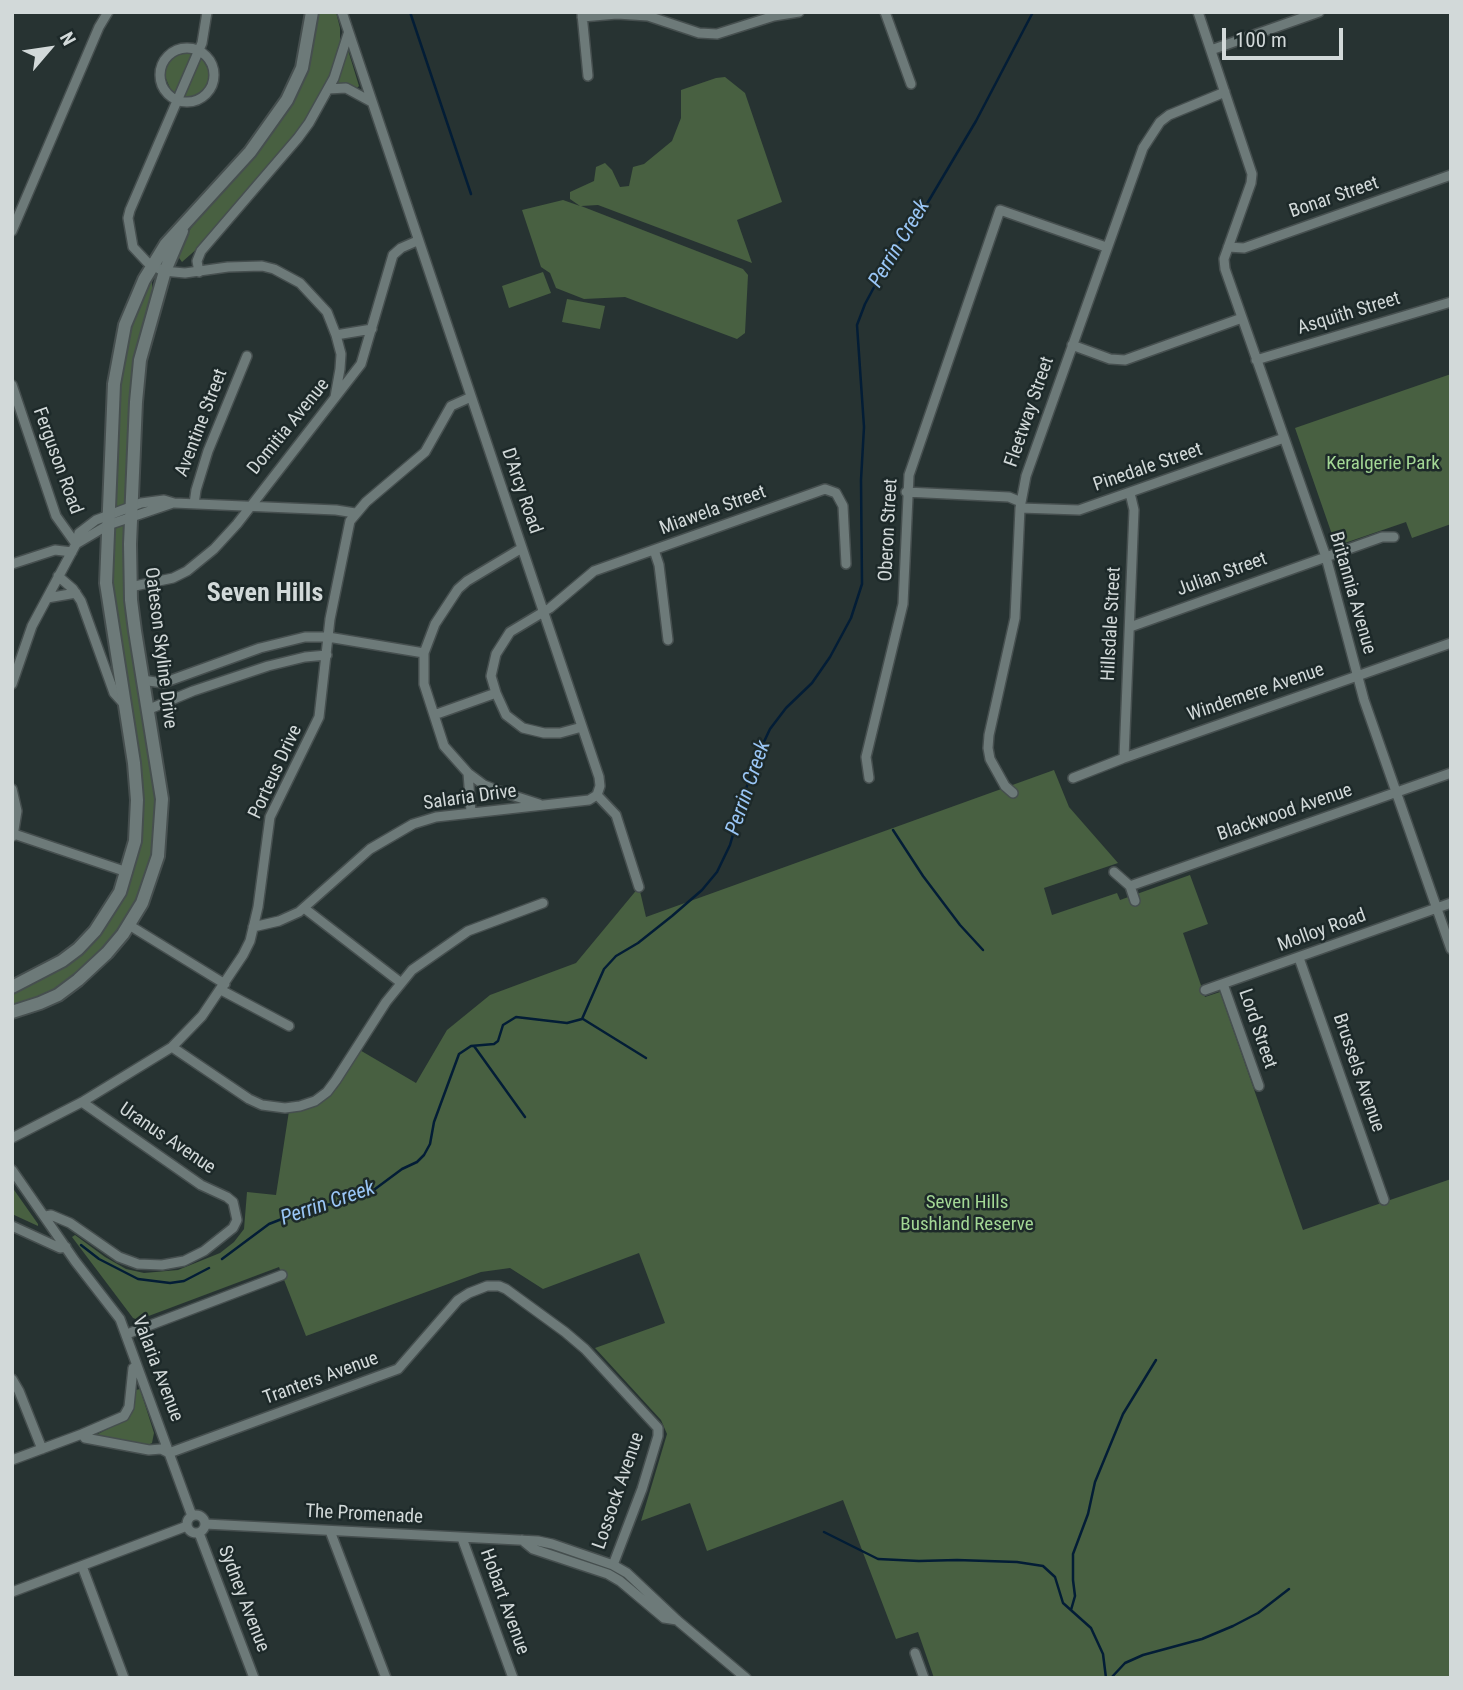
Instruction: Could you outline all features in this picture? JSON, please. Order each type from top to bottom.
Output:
[{"type":"main road","name":"Oateson Skyline Drive","points":[[12,987],[52,967],[84,943],[113,904],[127,872],[135,841],[137,800],[134,763],[107,595],[113,404],[117,357],[129,314],[166,244],[250,152],[287,100],[302,68],[312,12]]},
{"type":"main road","name":"Oateson Skyline Drive","points":[[12,1012],[40,1003],[66,989],[107,953],[142,903],[158,856],[162,814],[130,587],[131,512],[138,373],[142,351],[165,271],[183,227]]},
{"type":"street","points":[[12,232],[99,27],[108,12]]},
{"type":"street","points":[[207,12],[199,51],[128,218],[133,247],[152,266],[165,271],[198,272],[228,267],[262,266],[274,269],[308,289],[327,312],[337,335],[341,354],[335,397]]},
{"type":"street","name":"D'Arcy Road","points":[[342,12],[599,777],[597,795]]},
{"type":"street","points":[[588,76],[582,14],[648,16],[699,33],[716,34],[774,16],[799,12]]},
{"type":"street","points":[[886,12],[911,84]]},
{"type":"street","points":[[1198,12],[1252,174],[1228,247]]},
{"type":"street","points":[[1211,50],[1319,12]]},
{"type":"street","points":[[198,272],[201,251],[298,138],[328,89],[348,34]]},
{"type":"street","points":[[181,49],[199,51],[208,58],[213,69],[212,86],[200,99],[188,102],[177,100],[167,93],[161,82],[163,64],[170,54],[181,49]]},
{"type":"street","points":[[328,89],[346,88],[370,101]]},
{"type":"street","name":"Fleetway Street","points":[[1013,793],[1005,786],[990,759],[988,748],[1015,618],[1020,505],[1026,477],[1136,162],[1160,122],[1176,111],[1225,92]]},
{"type":"street","name":"Bonar Street","points":[[1228,247],[1244,248],[1451,175]]},
{"type":"street","name":"Oberon Street","points":[[869,778],[866,757],[903,604],[906,492],[912,465],[1000,211],[1106,247]]},
{"type":"street","name":"Domitia Avenue","points":[[130,587],[173,578],[187,571],[214,549],[237,524],[361,364],[393,255],[417,241]]},
{"type":"street","name":"Britannia Avenue","points":[[1228,247],[1224,259],[1225,269],[1326,557],[1357,676],[1451,949]]},
{"type":"street","name":"Asquith Street","points":[[1256,360],[1451,302]]},
{"type":"street","points":[[1072,345],[1110,359],[1125,360],[1242,318]]},
{"type":"street","points":[[337,335],[372,329]]},
{"type":"street","name":"Aventine Street","points":[[194,504],[208,451],[247,356]]},
{"type":"street","name":"Ferguson Road","points":[[12,385],[56,516],[74,548]]},
{"type":"street","points":[[355,513],[425,452],[451,406],[471,397]]},
{"type":"street","name":"Pinedale Street","points":[[906,492],[1009,497],[1020,505],[1079,510],[1284,438]]},
{"type":"street","name":"Miawela Street","points":[[496,693],[491,676],[496,654],[510,632],[544,612],[594,571],[831,489],[840,498],[843,506],[846,564]]},
{"type":"street","name":"Hillsdale Street","points":[[1124,758],[1135,510],[1130,493]]},
{"type":"street","name":"Ferguson Road","points":[[12,684],[47,598],[74,548],[108,520],[156,501],[355,513]]},
{"type":"street","name":"Porteus Drive","points":[[12,1138],[82,1102],[172,1047],[192,1028],[243,955],[253,926],[270,817],[316,727],[322,704],[328,637],[346,533],[355,513]]},
{"type":"street","name":"Julian Street","points":[[1130,627],[1382,537],[1394,537]]},
{"type":"street","points":[[12,564],[55,550],[74,548]]},
{"type":"street","points":[[522,548],[458,589],[435,624],[424,653],[424,684],[446,752],[484,785],[543,806]]},
{"type":"street","points":[[654,550],[659,565],[668,640]]},
{"type":"street","name":"Oateson Skyline Drive","points":[[58,576],[76,593],[84,606],[114,693],[124,704]]},
{"type":"street","points":[[47,598],[76,593]]},
{"type":"street","points":[[142,680],[160,684],[260,648],[305,637],[328,637],[424,653]]},
{"type":"street","name":"Windemere Avenue","points":[[1073,778],[1451,643]]},
{"type":"street","points":[[12,645],[23,652]]},
{"type":"street","points":[[147,710],[193,691],[268,666],[327,655]]},
{"type":"street","points":[[434,715],[496,693],[506,715],[523,728],[544,733],[560,733],[582,727]]},
{"type":"street","points":[[468,773],[471,813]]},
{"type":"street","name":"Blackwood Avenue","points":[[1130,886],[1451,774]]},
{"type":"street","points":[[12,789],[17,811],[13,836],[127,872]]},
{"type":"street","points":[[597,795],[616,815],[639,887]]},
{"type":"street","name":"Salaria Drive","points":[[253,926],[293,916],[370,849],[413,824],[436,817],[589,800],[597,795]]},
{"type":"street","points":[[1114,872],[1130,886],[1135,901]]},
{"type":"street","points":[[172,1047],[248,1099],[275,1107],[300,1106],[315,1101],[327,1092],[400,982],[432,954],[468,931],[543,903]]},
{"type":"street","name":"Molloy Road","points":[[1206,990],[1451,903]]},
{"type":"street","points":[[304,908],[400,982]]},
{"type":"street","points":[[129,925],[223,987],[289,1026]]},
{"type":"street","name":"Brussels Avenue","points":[[1299,958],[1384,1200]]},
{"type":"street","name":"Lord Street","points":[[1223,984],[1259,1086]]},
{"type":"street","name":"Uranus Avenue","points":[[46,1216],[51,1215],[70,1223],[119,1257],[138,1264],[162,1265],[184,1261],[204,1251],[233,1227],[237,1220],[233,1202],[201,1185],[82,1102]]},
{"type":"street","name":"Valaria Avenue","points":[[12,1170],[108,1301],[127,1334],[169,1453]]},
{"type":"street","points":[[12,1226],[60,1248],[66,1247]]},
{"type":"street","points":[[127,1334],[282,1275]]},
{"type":"street","name":"Tranters Avenue","points":[[82,1434],[85,1438],[149,1450],[161,1449],[169,1453],[398,1369],[458,1300],[487,1286],[506,1289],[565,1332],[585,1349],[654,1421],[658,1429]]},
{"type":"street","points":[[12,1460],[124,1416],[128,1407],[133,1368],[137,1366]]},
{"type":"street","points":[[12,1379],[42,1449]]},
{"type":"street","name":"Lossock Avenue","points":[[613,1565],[642,1489],[658,1429]]},
{"type":"street","points":[[169,1453],[192,1516]]},
{"type":"street","points":[[192,1516],[201,1517],[202,1528],[192,1532],[187,1526],[192,1516]]},
{"type":"street","points":[[12,1592],[187,1526]]},
{"type":"street","name":"The Promenade","points":[[202,1528],[330,1531],[522,1540],[552,1544],[613,1565],[637,1581],[678,1621],[746,1678]]},
{"type":"street","name":"Sydney Avenue","points":[[202,1528],[254,1678]]},
{"type":"street","points":[[330,1531],[386,1678]]},
{"type":"street","name":"Hobart Avenue","points":[[462,1538],[513,1678]]},
{"type":"street","name":"The Promenade","points":[[522,1540],[533,1549],[608,1574],[664,1618],[678,1621]]},
{"type":"street","points":[[82,1566],[124,1678]]},
{"type":"street","points":[[915,1653],[923,1678]]},
{"type":"green space","points":[[317,12],[336,12],[340,28],[340,42],[329,80],[303,128],[199,247],[182,262],[177,255],[194,222],[255,153],[292,104],[304,77]]},
{"type":"green space","points":[[346,50],[359,86],[356,89],[336,83]]},
{"type":"green space","points":[[191,53],[176,93],[172,93],[164,74],[167,63],[174,55]]},
{"type":"green space","points":[[199,60],[203,60],[208,69],[208,85],[199,95],[184,98]]},
{"type":"green space","points":[[725,77],[745,93],[782,202],[737,220],[752,263],[598,205],[581,206],[743,269],[748,275],[745,333],[737,339],[625,297],[584,299],[556,288],[550,273],[541,267],[522,210],[563,200],[580,206],[570,199],[570,192],[594,181],[596,167],[605,163],[612,170],[620,187],[629,186],[633,167],[644,164],[672,141],[681,118],[681,90]]},
{"type":"green space","points":[[543,272],[551,293],[509,308],[502,286]]},
{"type":"green space","points":[[152,278],[152,300],[129,503],[116,508],[115,397],[129,319]]},
{"type":"green space","points":[[567,299],[605,306],[600,329],[562,322]]},
{"type":"green space","name":"Keralgerie Park","points":[[1451,374],[1451,524],[1412,538],[1406,522],[1336,546],[1295,428]]},
{"type":"green space","points":[[124,523],[160,800],[157,849],[141,900],[111,944],[63,988],[12,1010],[12,991],[107,920],[139,832],[111,610],[110,529]]},
{"type":"green space","name":"Seven Hills Bushland Reserve","points":[[1054,770],[1069,807],[1118,863],[1044,888],[1052,915],[1117,893],[1120,900],[1190,875],[1208,924],[1183,933],[1205,997],[1220,992],[1303,1230],[1451,1179],[1451,1678],[934,1678],[918,1632],[896,1639],[843,1500],[707,1551],[690,1503],[641,1521],[667,1434],[661,1420],[595,1348],[665,1323],[639,1253],[543,1289],[510,1268],[481,1272],[306,1336],[279,1267],[138,1320],[133,1318],[72,1237],[75,1235],[126,1269],[144,1273],[178,1270],[220,1253],[234,1242],[244,1229],[247,1192],[276,1195],[289,1111],[320,1103],[329,1097],[340,1084],[358,1049],[416,1083],[447,1030],[490,995],[576,963],[639,887],[646,917]]},
{"type":"green space","points":[[12,1187],[38,1224],[38,1226],[12,1214]]},
{"type":"green space","points":[[140,1389],[154,1433],[152,1443],[148,1445],[96,1435],[123,1421],[132,1410],[136,1390]]},
{"type":"waterway","points":[[410,12],[471,194]]},
{"type":"waterway","name":"Perrin Creek","points":[[222,1259],[269,1224],[315,1206],[343,1203],[371,1192],[402,1169],[417,1162],[430,1144],[434,1122],[459,1054],[471,1046],[494,1044],[498,1041],[503,1025],[516,1017],[567,1023],[582,1019],[604,969],[616,956],[638,943],[672,916],[702,890],[717,872],[730,845],[753,765],[770,729],[786,708],[812,683],[830,657],[851,618],[862,584],[861,480],[864,427],[857,325],[865,304],[894,250],[928,202],[976,121],[1033,12]]},
{"type":"waterway","points":[[893,830],[923,876],[960,925],[983,950]]},
{"type":"waterway","points":[[583,1019],[646,1058]]},
{"type":"waterway","points":[[474,1046],[525,1117]]},
{"type":"waterway","points":[[81,1245],[99,1259],[138,1279],[170,1283],[184,1281],[209,1268]]},
{"type":"waterway","points":[[1071,1610],[1075,1596],[1073,1554],[1088,1514],[1095,1482],[1123,1414],[1156,1360]]},
{"type":"waterway","points":[[824,1532],[878,1559],[1017,1562],[1043,1566],[1055,1577],[1063,1603],[1091,1628],[1103,1654],[1106,1678]]},
{"type":"waterway","points":[[1111,1678],[1125,1663],[1143,1655],[1202,1639],[1233,1626],[1258,1613],[1289,1589]]},
{"type":"district","name":"Seven Hills","points":[[265,594]]}]
